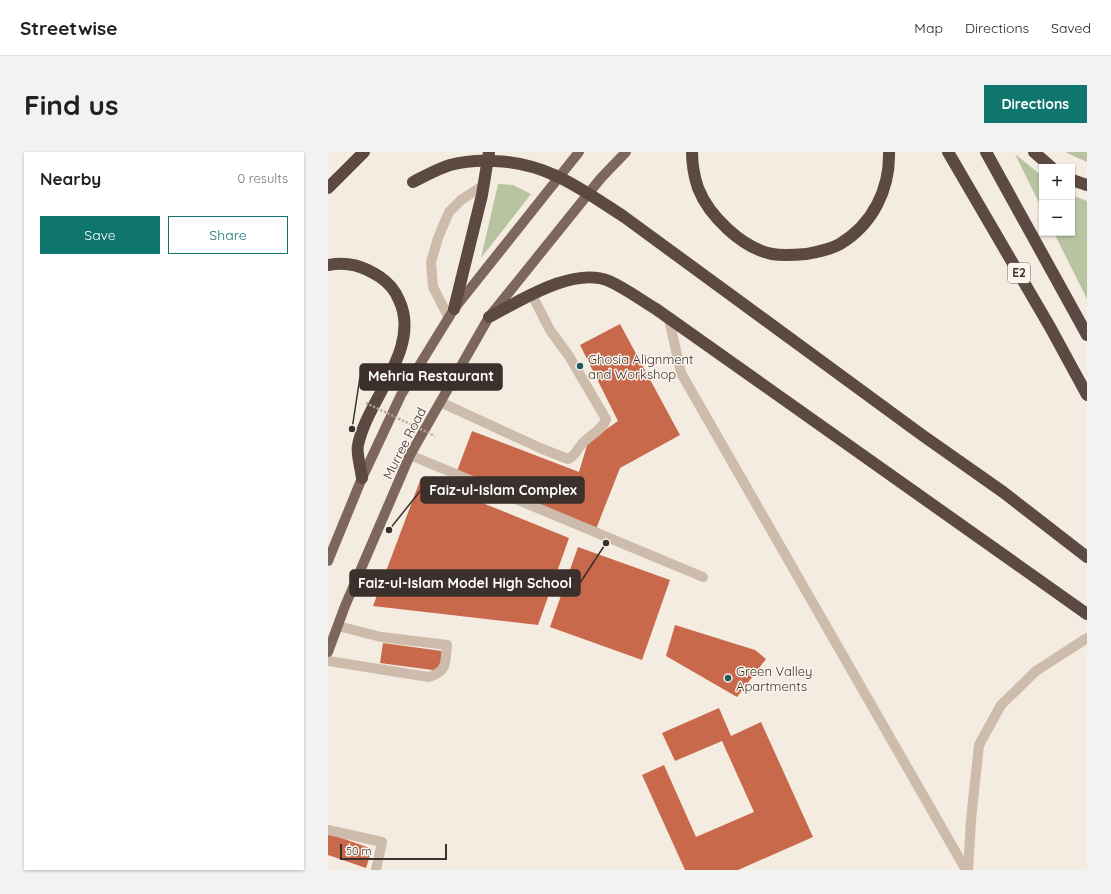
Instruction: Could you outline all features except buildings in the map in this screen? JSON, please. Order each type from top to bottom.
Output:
[{"type":"highway","points":[[328,188],[364,152]]},
{"type":"highway","points":[[451,313],[484,185],[489,152]]},
{"type":"highway","points":[[692,152],[692,166],[698,188],[712,214],[736,236],[751,246],[772,254],[793,256],[819,252],[839,244],[855,233],[870,217],[881,198],[888,177],[889,152]]},
{"type":"highway","name":"E2","points":[[948,152],[1050,327],[1087,395]]},
{"type":"highway","name":"E2","points":[[986,152],[1087,335]]},
{"type":"highway","points":[[1034,152],[1048,164]]},
{"type":"highway","points":[[413,182],[448,166],[462,162],[476,161],[514,162],[546,171],[568,181],[623,216],[915,430],[1003,492],[1087,557]]},
{"type":"highway","points":[[1075,181],[1087,185]]},
{"type":"highway","points":[[328,265],[339,263],[363,267],[386,282],[395,292],[403,309],[404,332],[400,349],[390,375],[365,424],[357,446],[362,478]]},
{"type":"highway","points":[[489,316],[561,281],[589,278],[608,281],[656,309],[1087,614]]},
{"type":"main road","name":"Murree Road","points":[[328,561],[330,550],[401,395],[451,313],[579,152]]},
{"type":"main road","name":"Murree Road","points":[[328,652],[410,455],[489,316],[601,178],[626,152]]},
{"type":"street","points":[[451,313],[433,287],[431,262],[438,238],[450,212],[461,200],[484,185]]},
{"type":"street","points":[[440,402],[540,448],[568,459],[572,457],[582,443],[604,423],[606,419],[569,356],[550,330],[532,295]]},
{"type":"street","points":[[669,319],[681,373],[967,870]]},
{"type":"street","points":[[410,455],[703,578]]},
{"type":"street","points":[[328,661],[429,676],[438,674],[444,667],[447,645],[381,637],[338,626]]},
{"type":"street","points":[[967,870],[979,745],[1001,705],[1036,670],[1087,638]]},
{"type":"street","points":[[328,830],[382,842],[376,870]]},
{"type":"path","points":[[366,403],[435,436]]},
{"type":"green space","points":[[1066,152],[1087,152],[1087,162],[1069,154]]},
{"type":"green space","points":[[1015,154],[1039,174],[1039,203]]},
{"type":"green space","points":[[498,184],[513,185],[531,194],[481,258]]},
{"type":"green space","points":[[1075,196],[1087,201],[1087,299],[1056,236],[1075,236]]},
{"type":"place","name":"Ghosia Alignment and Workshop","points":[[580,366]]},
{"type":"place","name":"Mehria Restaurant","points":[[352,429]]},
{"type":"place","name":"Faiz-ul-Islam Complex","points":[[389,530]]},
{"type":"place","name":"Faiz-ul-Islam Model High School","points":[[606,543]]},
{"type":"place","name":"Green Valley Apartments","points":[[728,678]]}]
